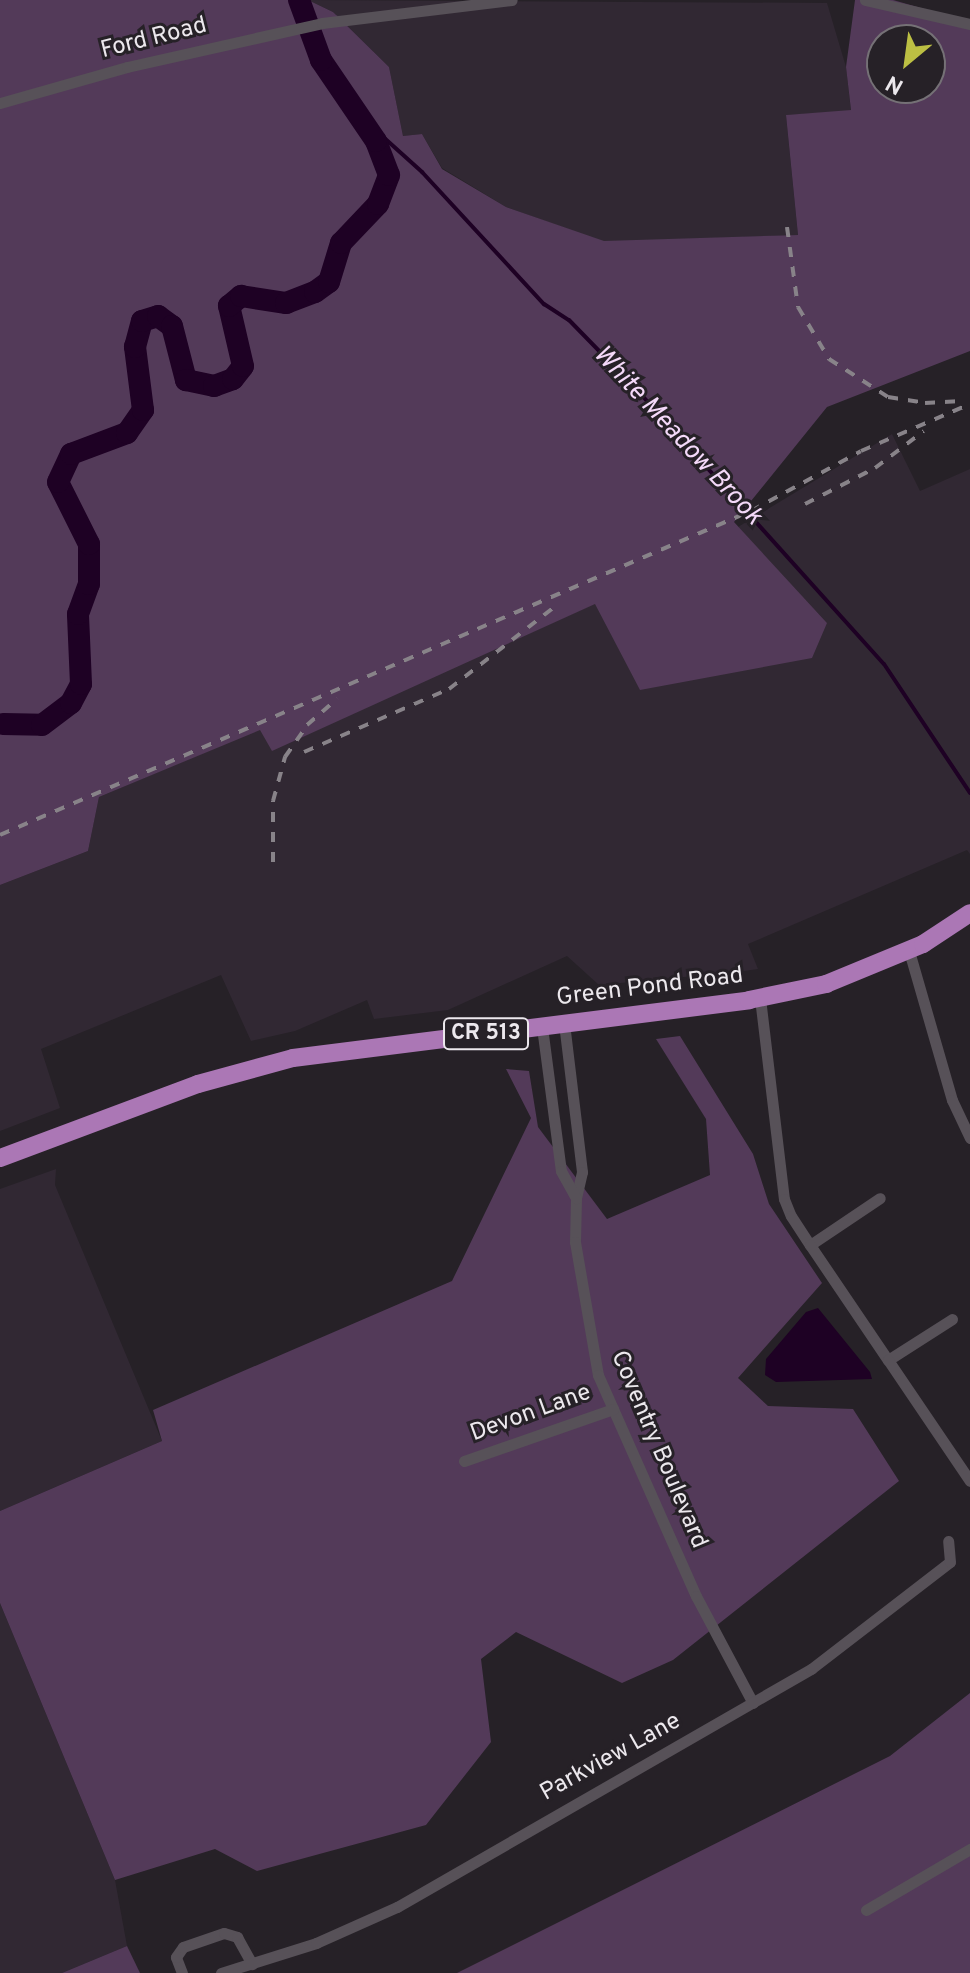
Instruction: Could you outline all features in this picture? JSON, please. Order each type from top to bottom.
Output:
[{"type":"main road","name":"Green Pond Road","points":[[0,1158],[186,1088],[273,1062],[760,998],[826,984],[909,951],[970,913]]},
{"type":"street","name":"Ford Road","points":[[0,103],[127,67],[322,23],[512,0]]},
{"type":"street","points":[[865,0],[970,24]]},
{"type":"street","points":[[909,951],[952,1100],[969,1136]]},
{"type":"street","points":[[760,998],[784,1199],[810,1245],[888,1360],[966,1467],[970,1481]]},
{"type":"street","name":"Coventry Boulevard","points":[[564,1023],[582,1172],[576,1198],[575,1242],[590,1342],[613,1409],[696,1596],[753,1703]]},
{"type":"street","name":"Coventry Boulevard","points":[[542,1027],[561,1171],[576,1198]]},
{"type":"street","points":[[810,1245],[880,1198]]},
{"type":"street","points":[[888,1360],[952,1319]]},
{"type":"street","name":"Devon Lane","points":[[464,1461],[613,1409]]},
{"type":"street","name":"Parkview Lane","points":[[221,1973],[316,1943],[397,1907],[811,1669],[950,1562],[948,1541]]},
{"type":"street","points":[[866,1910],[970,1849]]},
{"type":"street","points":[[182,1973],[176,1957],[183,1947],[224,1933],[237,1937],[252,1964]]},
{"type":"shaded area","points":[[0,0],[308,0],[333,12],[389,67],[403,136],[422,134],[442,169],[506,207],[604,241],[798,235],[786,115],[851,110],[846,67],[855,0],[893,0],[970,22],[970,351],[827,407],[734,522],[827,623],[812,658],[640,690],[595,604],[272,751],[260,730],[99,797],[88,851],[0,885]]},
{"type":"shaded area","points":[[308,0],[827,3],[846,67],[851,111],[786,115],[798,235],[604,242],[506,207],[442,168],[422,134],[403,136],[389,67],[333,12]]},
{"type":"shaded area","points":[[892,434],[920,491],[970,469],[970,854],[967,850],[748,944],[758,969],[599,985],[567,956],[448,1010],[374,1019],[367,1000],[295,1031],[251,1041],[221,975],[41,1049],[60,1108],[0,1131],[0,885],[88,851],[99,797],[260,729],[272,750],[596,603],[827,623],[738,527]]},
{"type":"shaded area","points":[[680,1036],[753,1154],[769,1204],[822,1283],[738,1378],[768,1406],[853,1409],[899,1481],[673,1660],[622,1683],[516,1632],[481,1659],[491,1742],[426,1825],[257,1871],[215,1849],[115,1880],[0,1603],[0,1511],[162,1441],[153,1410],[452,1281],[531,1118],[506,1069],[529,1071],[538,1127],[607,1219],[710,1175],[706,1119],[656,1039]]},
{"type":"shaded area","points":[[56,1169],[55,1185],[162,1441],[0,1511],[0,1189]]},
{"type":"shaded area","points":[[818,1308],[870,1372],[872,1379],[776,1382],[765,1375],[766,1359],[806,1312]]},
{"type":"shaded area","points":[[0,1603],[115,1880],[127,1946],[62,1973],[0,1973]]},
{"type":"shaded area","points":[[970,1693],[970,1973],[457,1973],[890,1756]]},
{"type":"shaded area","points":[[127,1946],[140,1973],[62,1973]]},
{"type":"waterway","points":[[3,724],[42,725],[71,703],[81,684],[78,614],[89,584],[89,544],[58,482],[71,454],[127,433],[143,410],[135,347],[142,321],[158,316],[172,326],[186,380],[214,386],[233,379],[243,366],[229,306],[241,296],[286,303],[315,292],[329,282],[341,243],[378,204],[389,175],[376,141],[321,60],[299,0]]},
{"type":"waterway","name":"White Meadow Brook","points":[[351,108],[422,172],[544,304],[569,320],[638,391],[884,664],[970,793]]},
{"type":"railway","points":[[787,227],[798,307],[829,359],[888,397],[925,403],[962,401]]},
{"type":"railway","points":[[0,835],[751,511],[861,451],[970,404]]},
{"type":"railway","points":[[805,504],[875,468],[924,431]]},
{"type":"railway","points":[[304,752],[449,689],[558,604]]},
{"type":"railway","points":[[273,862],[273,801],[285,757],[307,725],[337,699]]}]
